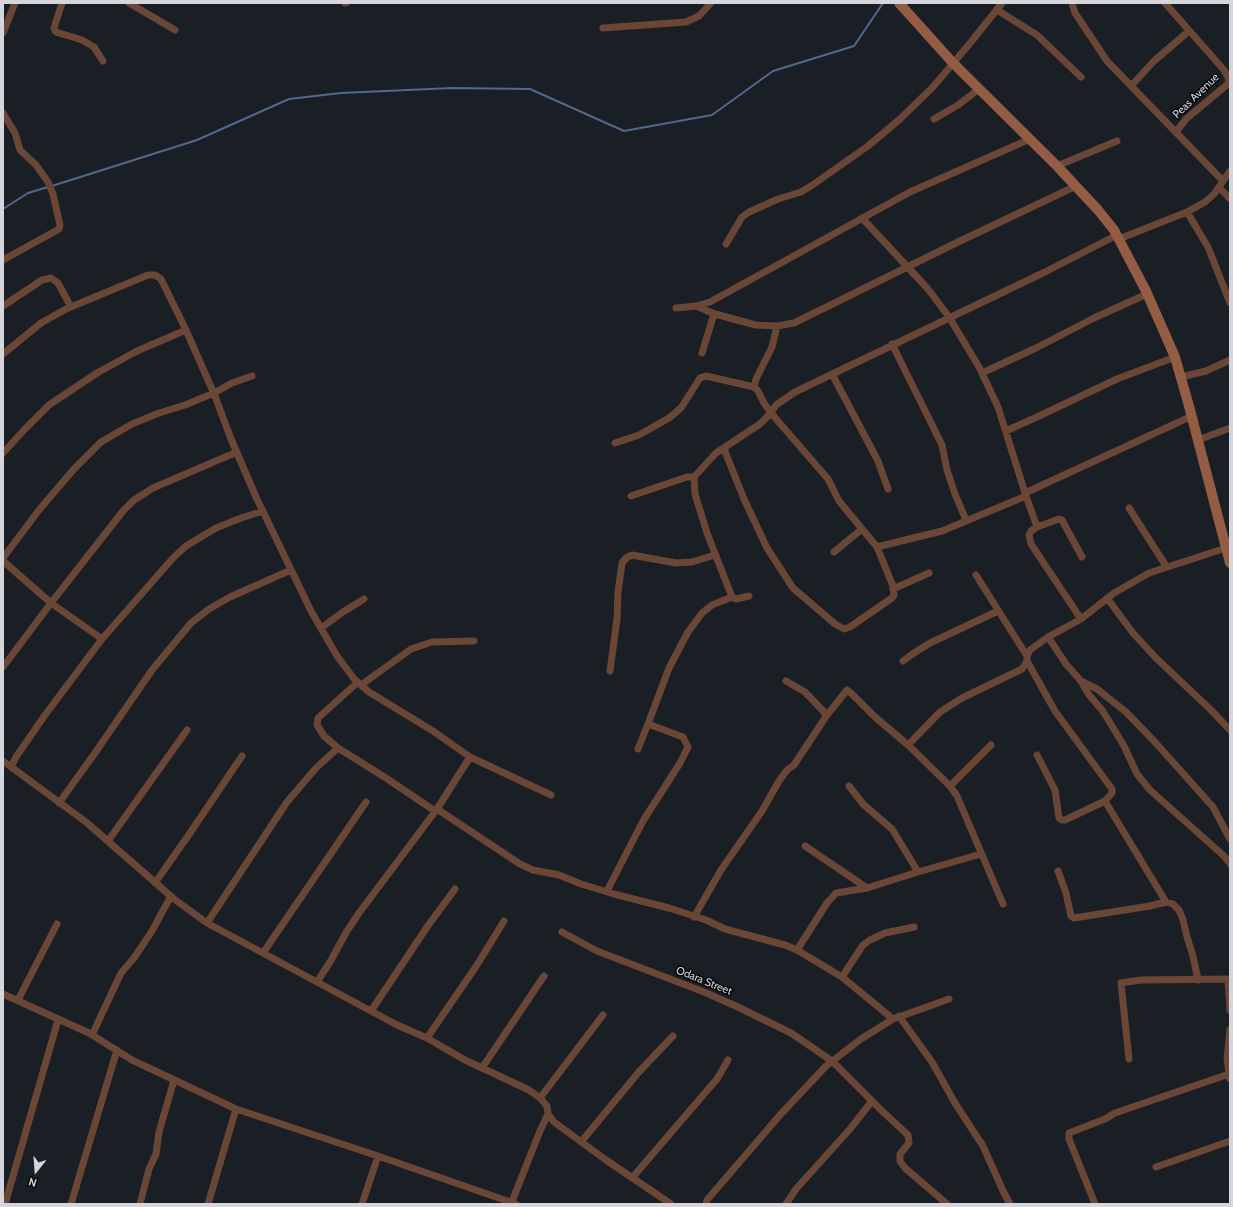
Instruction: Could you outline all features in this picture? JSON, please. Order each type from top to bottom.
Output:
[{"type":"street","points":[[3,33],[15,3]]},
{"type":"street","points":[[62,3],[54,28],[56,32],[82,40],[94,47],[103,61]]},
{"type":"street","points":[[129,3],[175,30]]},
{"type":"street","points":[[603,28],[686,22],[699,16],[711,3]]},
{"type":"street","points":[[726,244],[742,217],[749,212],[778,199],[801,192],[868,146],[916,103],[972,42],[1002,3]]},
{"type":"street","points":[[1072,3],[1075,13],[1107,61],[1176,132],[1221,184],[1230,199]]},
{"type":"street","name":"Peas Avenue","points":[[1165,3],[1224,70],[1228,77],[1228,83],[1186,119],[1176,132]]},
{"type":"street","points":[[900,4],[953,63],[1076,186],[1098,210],[1118,237],[1147,294],[1175,357],[1227,546],[1230,563]]},
{"type":"street","points":[[997,10],[1037,35],[1081,77]]},
{"type":"street","points":[[1131,86],[1154,61],[1189,31]]},
{"type":"street","points":[[934,119],[958,105],[979,89]]},
{"type":"street","points":[[3,113],[15,132],[20,150],[36,165],[48,182],[53,194],[60,225],[59,229],[3,260]]},
{"type":"street","points":[[676,308],[696,306],[710,302],[910,192],[1030,139]]},
{"type":"street","points":[[1057,166],[1117,141]]},
{"type":"street","points":[[732,597],[715,555],[694,494],[694,477],[716,453],[760,424],[771,413],[776,405],[795,392],[892,344],[1118,237],[1186,212],[1205,202],[1214,194],[1230,171]]},
{"type":"street","points":[[696,306],[714,314],[756,325],[777,326],[794,323],[1006,218],[1076,186]]},
{"type":"street","points":[[1186,212],[1208,247],[1230,303]]},
{"type":"street","points":[[862,218],[928,289],[949,317],[982,373],[998,407],[1025,494],[1037,527]]},
{"type":"street","points":[[3,354],[41,323],[71,307],[148,275],[155,275],[161,279],[214,393],[237,452],[263,511],[336,656],[360,684],[369,692],[433,731],[470,757],[551,795]]},
{"type":"street","points":[[3,306],[42,280],[51,278],[58,283],[71,307]]},
{"type":"street","points":[[982,373],[1036,348],[1094,318],[1147,294]]},
{"type":"street","points":[[702,353],[714,314]]},
{"type":"street","points":[[754,387],[756,379],[772,347],[777,326]]},
{"type":"street","points":[[3,453],[49,405],[91,377],[137,351],[186,330]]},
{"type":"street","points":[[892,344],[942,445],[947,470],[966,520]]},
{"type":"street","points":[[1006,431],[1117,379],[1175,357]]},
{"type":"street","points":[[1181,377],[1206,371],[1230,360]]},
{"type":"street","points":[[832,374],[878,461],[888,489]]},
{"type":"street","points":[[3,558],[39,510],[74,468],[101,442],[132,424],[185,405],[214,393],[232,383],[252,376]]},
{"type":"street","points":[[615,443],[639,435],[669,418],[681,408],[700,378],[706,376],[754,387],[771,413],[828,479],[839,501],[877,547],[893,589],[894,595],[892,598],[844,629],[835,624],[793,588],[767,548],[744,499],[724,449]]},
{"type":"street","points":[[877,547],[942,531],[1192,416]]},
{"type":"street","points":[[1198,440],[1230,428]]},
{"type":"street","points":[[3,667],[51,603],[134,500],[153,488],[237,452]]},
{"type":"street","points":[[631,496],[687,477],[694,477]]},
{"type":"street","points":[[1129,508],[1166,566]]},
{"type":"street","points":[[11,767],[16,757],[45,715],[102,639],[173,558],[186,546],[216,528],[263,511]]},
{"type":"street","points":[[1081,619],[1031,544],[1029,535],[1031,531],[1037,527],[1059,519],[1062,520],[1082,557]]},
{"type":"street","points":[[834,552],[862,529]]},
{"type":"street","points":[[908,745],[940,712],[962,698],[1022,669],[1030,650],[1048,637],[1081,619],[1107,598],[1148,573],[1227,546]]},
{"type":"street","points":[[610,671],[617,619],[618,592],[622,563],[626,558],[632,555],[676,563],[692,562],[715,555]]},
{"type":"street","points":[[3,561],[51,603],[102,639]]},
{"type":"street","points":[[59,802],[95,753],[152,670],[191,623],[209,609],[230,597],[292,570]]},
{"type":"street","points":[[893,589],[929,573]]},
{"type":"street","points":[[976,575],[1027,658],[1055,711],[1112,789],[1112,793],[1105,801],[1065,820],[1062,820],[1059,818],[1055,790],[1037,755]]},
{"type":"street","points":[[638,749],[669,668],[696,621],[702,613],[712,605],[732,597],[736,599],[749,596]]},
{"type":"street","points":[[1107,598],[1133,633],[1156,658],[1230,730]]},
{"type":"street","points":[[321,628],[364,599]]},
{"type":"street","points":[[902,661],[930,643],[998,611]]},
{"type":"street","points":[[1048,637],[1066,664],[1081,681],[1089,695],[1102,710],[1124,746],[1137,774],[1150,790],[1227,854],[1230,864]]},
{"type":"street","points":[[474,641],[432,642],[411,649],[360,684],[318,718],[317,725],[320,731],[338,748],[520,864],[533,870],[559,875],[606,892],[669,908],[725,929],[785,945],[797,950],[842,977],[896,1017],[932,1062],[955,1103],[983,1146],[1010,1204]]},
{"type":"street","points":[[786,681],[805,692],[827,715]]},
{"type":"street","points":[[1081,681],[1097,689],[1126,712],[1155,742],[1213,808],[1230,839]]},
{"type":"street","points":[[694,917],[721,870],[762,811],[779,780],[787,770],[794,765],[827,715],[847,690],[875,717],[908,745],[950,786],[957,796],[1003,904]]},
{"type":"street","points":[[606,892],[643,821],[680,763],[688,747],[683,737],[648,724]]},
{"type":"street","points":[[108,841],[187,730]]},
{"type":"street","points":[[950,786],[991,745]]},
{"type":"street","points":[[207,923],[288,802],[316,768],[338,748]]},
{"type":"street","points":[[155,883],[242,756]]},
{"type":"street","points":[[317,982],[359,913],[436,810],[470,757]]},
{"type":"street","points":[[3,761],[86,822],[155,883],[207,923],[397,1025],[427,1038],[482,1068],[529,1090],[540,1098],[547,1106],[548,1114],[554,1122],[671,1204]]},
{"type":"street","points":[[849,786],[863,804],[892,829],[918,872]]},
{"type":"street","points":[[1105,801],[1166,902]]},
{"type":"street","points":[[263,953],[366,802]]},
{"type":"street","points":[[805,846],[866,888]]},
{"type":"street","points":[[797,950],[827,903],[836,893],[866,888],[981,854]]},
{"type":"street","points":[[1058,871],[1066,893],[1071,916],[1074,918],[1166,902],[1173,904],[1179,910],[1183,920],[1186,937],[1194,956],[1198,980]]},
{"type":"street","points":[[371,1011],[427,927],[455,889]]},
{"type":"street","points":[[92,1035],[121,973],[134,958],[152,931],[171,896]]},
{"type":"street","points":[[427,1038],[477,965],[504,921]]},
{"type":"street","points":[[18,1000],[57,924]]},
{"type":"street","points":[[842,977],[863,945],[870,940],[885,933],[914,927]]},
{"type":"street","name":"Odara Street","points":[[562,932],[597,951],[704,992],[738,1007],[791,1033],[832,1061],[908,1135],[910,1143],[900,1154],[900,1161],[905,1168],[947,1204]]},
{"type":"street","points":[[482,1068],[544,976]]},
{"type":"street","points":[[1129,1059],[1121,983],[1141,980],[1229,980],[1230,1010]]},
{"type":"street","points":[[3,994],[92,1035],[132,1060],[236,1109],[513,1203],[540,1131],[548,1114]]},
{"type":"street","points":[[706,1204],[707,1200],[780,1115],[826,1066],[861,1039],[896,1017],[949,998]]},
{"type":"street","points":[[540,1098],[603,1015]]},
{"type":"street","points":[[5,1204],[58,1020]]},
{"type":"street","points":[[1095,1204],[1068,1134],[1105,1119],[1115,1113],[1230,1077],[1227,1051],[1230,1030]]},
{"type":"street","points":[[581,1142],[633,1079],[673,1036]]},
{"type":"street","points":[[71,1204],[117,1050]]},
{"type":"street","points":[[632,1178],[717,1079],[728,1060]]},
{"type":"street","points":[[140,1204],[149,1169],[156,1154],[159,1132],[174,1080]]},
{"type":"street","points":[[786,1204],[796,1189],[850,1129],[872,1101]]},
{"type":"street","points":[[208,1204],[236,1109]]},
{"type":"street","points":[[1156,1167],[1230,1141]]},
{"type":"street","points":[[362,1204],[378,1156]]},
{"type":"waterway","points":[[52,186],[197,140],[289,99],[341,93],[452,88],[530,89],[624,131],[712,115],[773,71],[854,46],[883,3]]},
{"type":"waterway","points":[[3,209],[28,193],[48,187]]}]
